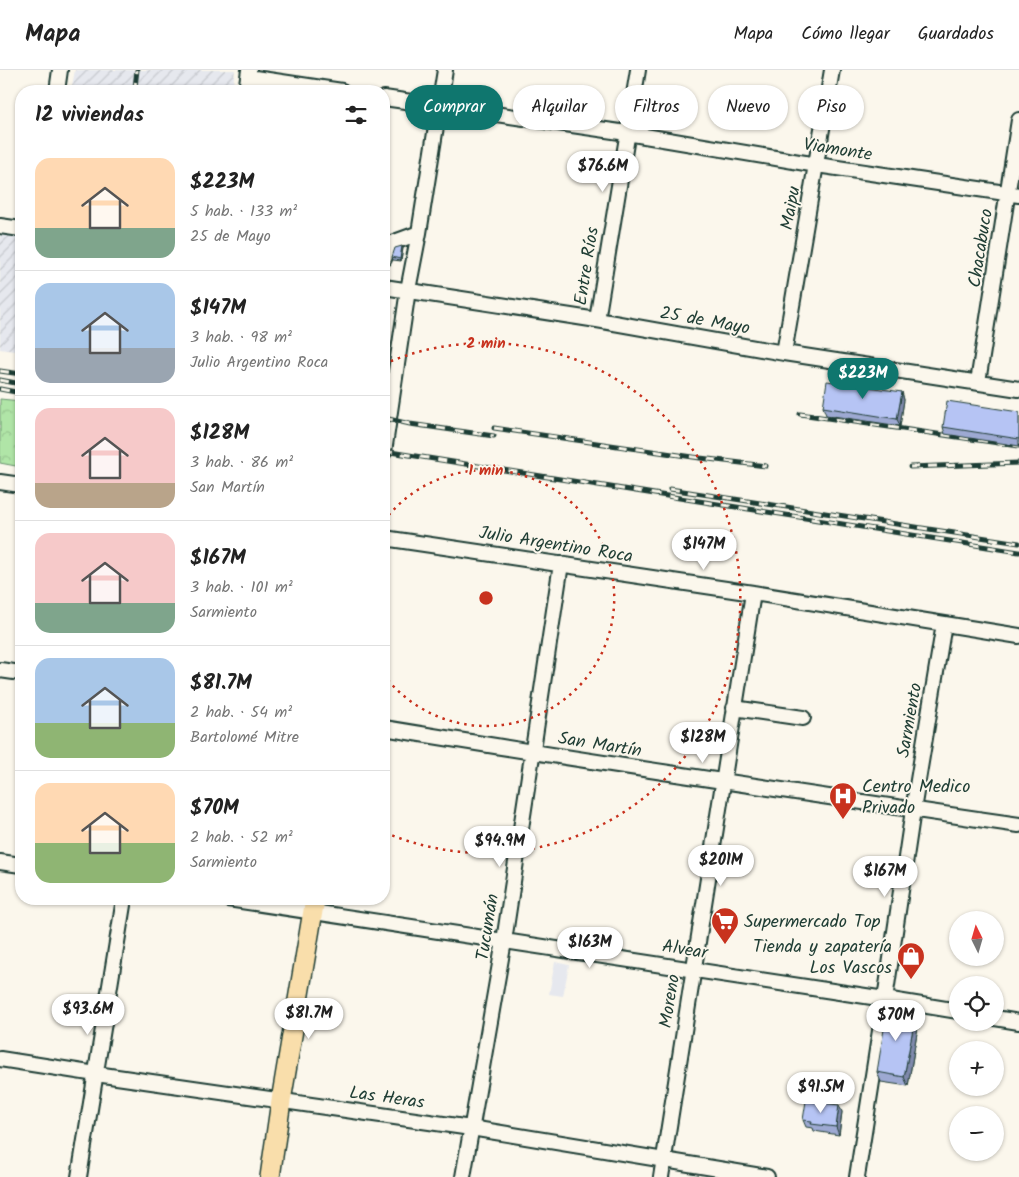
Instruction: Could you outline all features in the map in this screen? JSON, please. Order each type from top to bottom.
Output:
[{"type":"main road","points":[[270,1177],[314,906]]},
{"type":"street","points":[[58,85],[60,70]]},
{"type":"street","points":[[442,85],[445,70]]},
{"type":"street","name":"Entre Ríos","points":[[597,320],[638,70]]},
{"type":"street","name":"Maipu","points":[[784,353],[832,70]]},
{"type":"street","points":[[248,73],[311,85]]},
{"type":"street","name":"Viamonte","points":[[390,99],[405,101]]},
{"type":"street","name":"Viamonte","points":[[503,115],[1013,194]]},
{"type":"street","name":"Chacabuco","points":[[978,382],[1013,194],[1019,120]]},
{"type":"street","points":[[390,412],[434,130]]},
{"type":"street","points":[[0,226],[15,227]]},
{"type":"street","points":[[390,244],[419,233]]},
{"type":"street","name":"25 de Mayo","points":[[390,288],[597,320],[784,353],[1019,389]]},
{"type":"street","points":[[0,482],[15,484]]},
{"type":"street","name":"Julio Argentino Roca","points":[[390,539],[753,593],[1019,636]]},
{"type":"street","name":"Tucumán","points":[[463,1177],[504,941],[561,564]]},
{"type":"street","name":"Moreno","points":[[661,1177],[753,593]]},
{"type":"street","name":"Sarmiento","points":[[857,1177],[913,810],[944,624]]},
{"type":"street","points":[[0,670],[15,672]]},
{"type":"street","points":[[734,708],[803,718]]},
{"type":"street","name":"San Martín","points":[[390,729],[1019,826]]},
{"type":"street","points":[[0,862],[15,865]]},
{"type":"street","points":[[79,1177],[123,905]]},
{"type":"street","name":"Alvear","points":[[314,906],[504,941],[949,1010]]},
{"type":"street","points":[[1004,1020],[1019,1022]]},
{"type":"street","name":"Las Heras","points":[[0,1059],[471,1128],[767,1177]]},
{"type":"shaded area","points":[[75,70],[235,70],[233,85],[72,85]]},
{"type":"shaded area","points":[[0,235],[15,237],[15,351],[0,349]]},
{"type":"shaded area","points":[[555,962],[569,965],[563,996],[549,994]]},
{"type":"green space","points":[[0,399],[15,400],[15,466],[0,463]]},
{"type":"building","points":[[402,246],[400,259],[392,257],[395,248]]},
{"type":"building","points":[[827,381],[902,392],[897,419],[823,407]]},
{"type":"building","points":[[947,401],[1019,412],[1019,439],[943,427]]},
{"type":"building","points":[[891,1007],[916,1012],[904,1077],[877,1072],[887,1011]]},
{"type":"building","points":[[806,1101],[839,1105],[836,1127],[811,1124],[812,1121],[803,1120]]},
{"type":"railway","points":[[135,85],[137,70]]},
{"type":"railway","points":[[0,371],[15,373]]},
{"type":"railway","points":[[0,380],[15,383]]},
{"type":"railway","points":[[0,389],[15,392]]},
{"type":"railway","points":[[800,414],[1019,446]]},
{"type":"railway","points":[[390,419],[494,436]]},
{"type":"railway","points":[[494,428],[766,466]]},
{"type":"railway","points":[[390,452],[1019,552]]},
{"type":"railway","points":[[910,467],[1019,463]]},
{"type":"railway","points":[[670,489],[1019,543]]},
{"type":"place","name":"Centro Medico Privado","points":[[843,820]]},
{"type":"place","name":"Supermercado Top","points":[[725,945]]},
{"type":"place","name":"Tienda y zapatería Los Vascos","points":[[911,980]]}]
